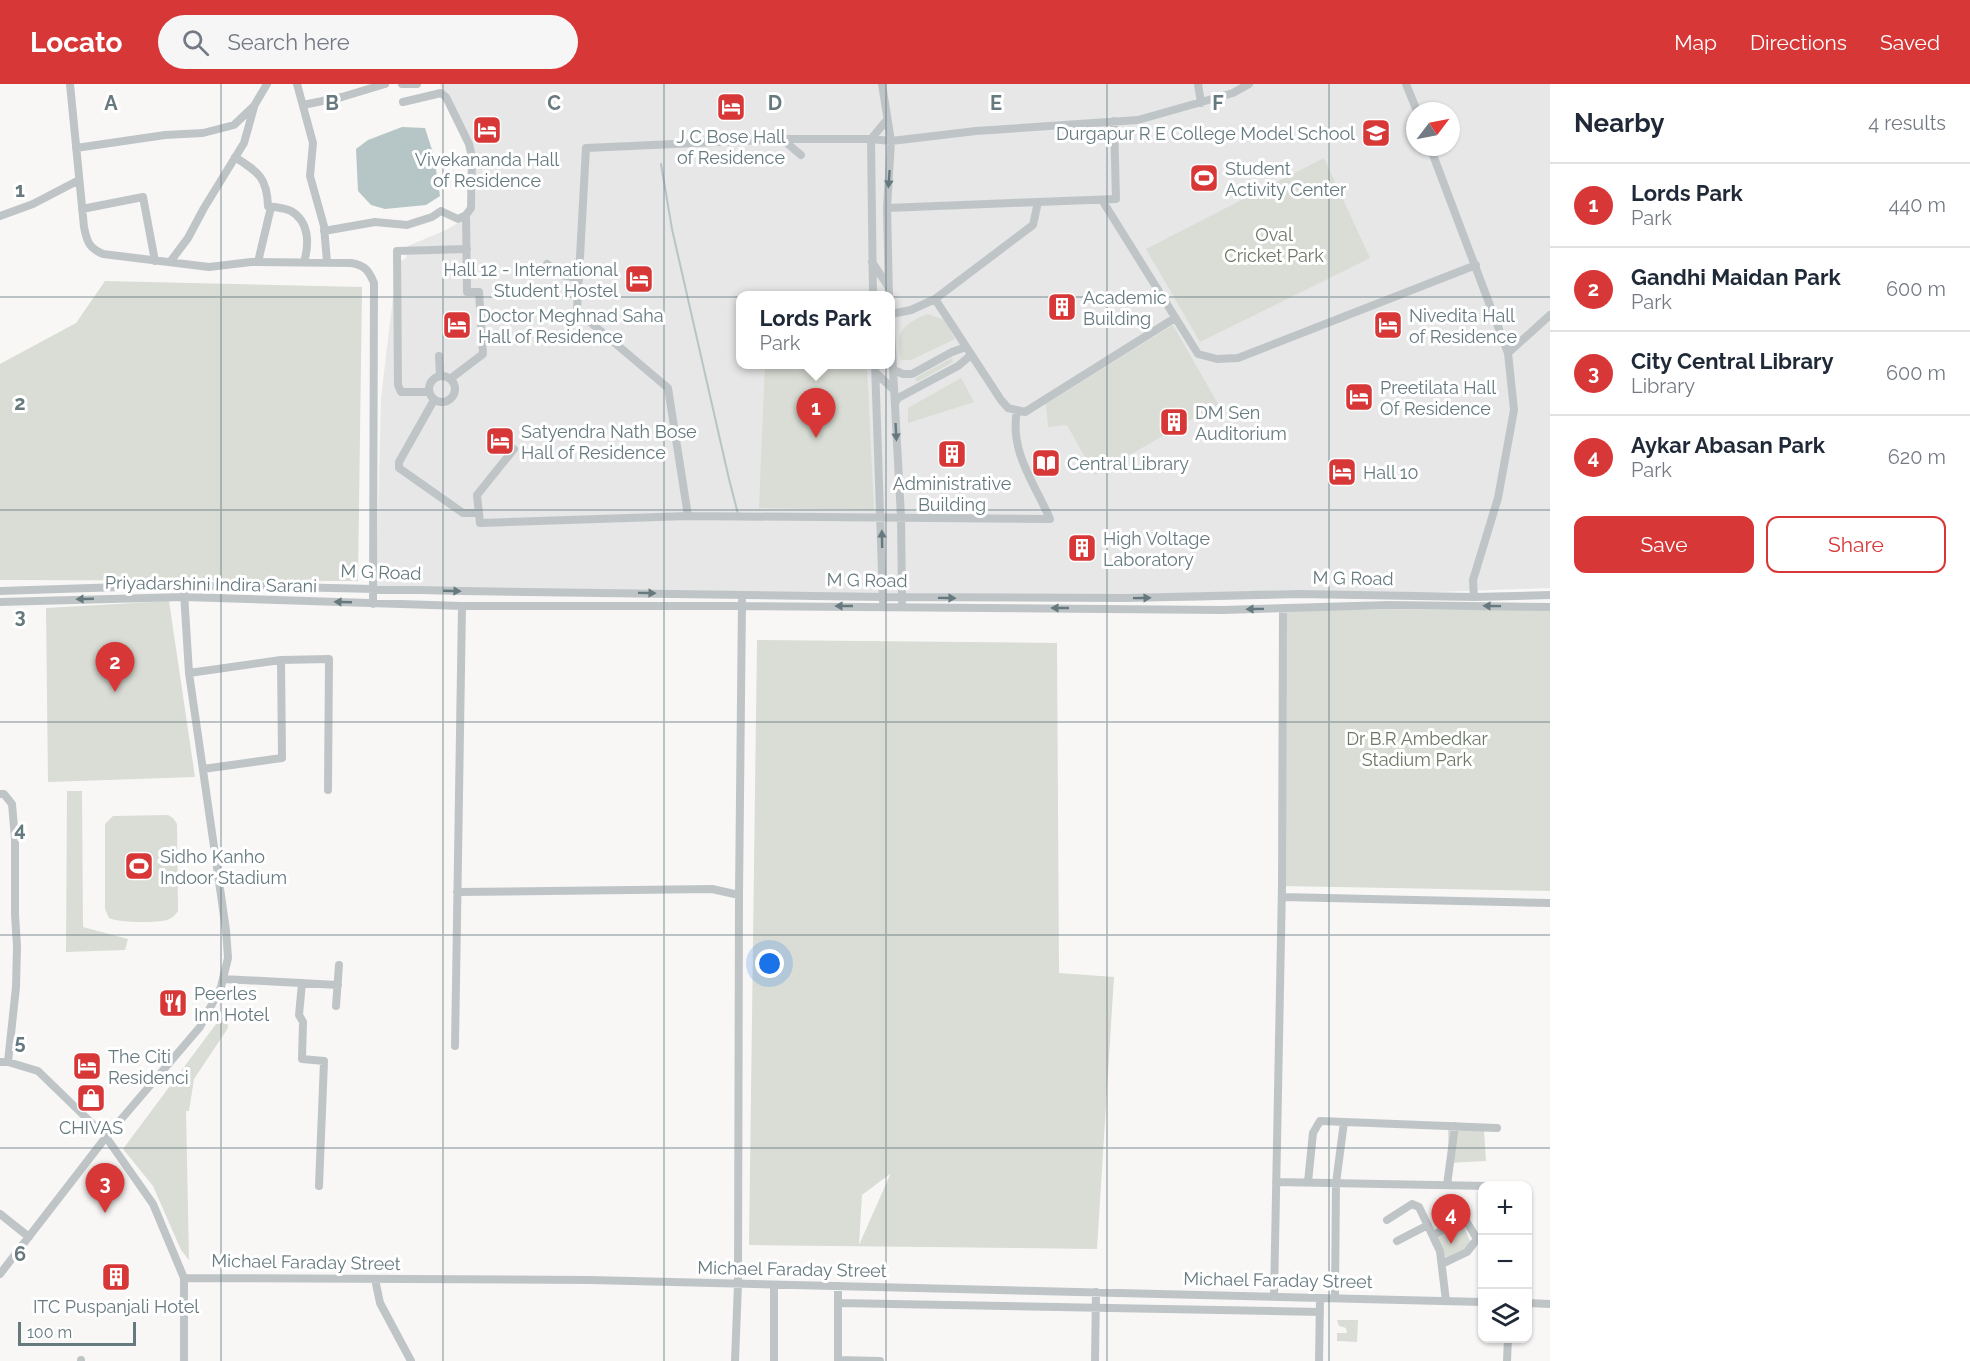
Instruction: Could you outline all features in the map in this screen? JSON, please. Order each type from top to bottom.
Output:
[{"type":"street","points":[[70,84],[84,227],[87,242],[92,249],[104,254],[209,267],[258,262],[327,262],[361,264],[370,272],[374,283],[373,604]]},
{"type":"street","points":[[170,262],[188,238],[244,143],[254,106],[267,84]]},
{"type":"street","points":[[297,84],[313,143],[310,176],[324,231],[327,262]]},
{"type":"street","points":[[303,105],[342,97],[385,84]]},
{"type":"street","points":[[402,84],[417,84]]},
{"type":"street","points":[[882,84],[886,121],[891,141],[887,208],[889,291]]},
{"type":"street","points":[[1198,84],[1201,102]]},
{"type":"street","points":[[688,516],[668,388],[577,311],[586,148],[782,139],[891,141],[976,131],[1138,120],[1233,93],[1250,84]]},
{"type":"street","points":[[1406,84],[1413,102]]},
{"type":"street","points":[[324,231],[375,222],[407,225],[432,217],[441,211],[458,219],[466,215],[471,208],[472,157],[469,144],[446,97],[441,93],[403,102]]},
{"type":"street","points":[[76,148],[165,135],[203,133],[234,125],[254,106]]},
{"type":"street","points":[[873,291],[871,139],[886,121]]},
{"type":"street","points":[[887,208],[1116,200],[1114,121]]},
{"type":"street","points":[[782,139],[801,154]]},
{"type":"street","points":[[236,156],[261,175],[266,184],[268,206],[291,211],[301,221],[308,236],[308,249],[304,262]]},
{"type":"street","points":[[1434,156],[1508,353],[1514,410],[1498,498],[1473,580],[1474,597]]},
{"type":"street","points":[[0,216],[33,204],[79,180]]},
{"type":"street","points":[[82,209],[142,196],[155,261]]},
{"type":"street","points":[[1102,200],[1198,354],[1217,360],[1238,358],[1476,265]]},
{"type":"street","points":[[895,314],[911,310],[935,299],[1033,225],[1038,202]]},
{"type":"street","points":[[258,262],[272,207]]},
{"type":"street","points":[[450,380],[483,354],[479,292],[467,292],[466,215]]},
{"type":"street","points":[[440,376],[450,380],[455,389],[453,397],[442,403],[432,396],[406,394],[401,392],[398,386],[397,251],[467,249]]},
{"type":"street","points":[[872,261],[888,291]]},
{"type":"street","points":[[547,264],[561,275],[579,278]]},
{"type":"street","points":[[935,299],[1001,400],[1008,408],[1025,412],[1174,318]]},
{"type":"street","points":[[1508,353],[1550,315]]},
{"type":"street","points":[[901,607],[902,517],[894,370],[903,374],[912,374],[952,351],[969,351]]},
{"type":"street","points":[[895,403],[898,398],[916,387],[958,366],[969,351]]},
{"type":"street","points":[[439,356],[440,376]]},
{"type":"street","points":[[876,369],[894,390]]},
{"type":"street","points":[[876,369],[883,602],[901,607],[1223,610],[1389,605],[1550,607]]},
{"type":"street","points":[[912,374],[910,380],[916,387]]},
{"type":"street","points":[[440,376],[433,380],[432,396],[399,462],[399,468],[462,513],[479,513]]},
{"type":"street","points":[[877,390],[894,390]]},
{"type":"street","points":[[514,449],[477,495],[480,523],[688,516],[1050,519],[1023,463],[1014,428],[1017,411]]},
{"type":"street","points":[[0,1274],[106,1137],[200,1027],[222,987],[228,958],[226,930],[189,673],[184,586]]},
{"type":"street","name":"M G Road","points":[[184,586],[742,594],[883,602],[902,597],[1550,595]]},
{"type":"street","name":"Priyadarshini Indira Sarani","points":[[0,591],[184,586]]},
{"type":"street","points":[[735,1361],[738,1284],[742,594]]},
{"type":"street","name":"Priyadarshini Indira Sarani","points":[[0,602],[184,597],[462,606],[742,606],[883,602]]},
{"type":"street","points":[[455,1046],[462,606]]},
{"type":"street","points":[[1274,1297],[1282,897],[1283,608]]},
{"type":"street","points":[[189,673],[282,660],[329,659],[328,790]]},
{"type":"street","points":[[203,770],[282,758],[282,660]]},
{"type":"street","points":[[0,794],[4,794],[12,804],[15,839],[16,987],[4,1062],[38,1071],[106,1137],[153,1204],[184,1278],[184,1361]]},
{"type":"street","points":[[457,892],[712,889],[739,895]]},
{"type":"street","points":[[1282,897],[1550,903]]},
{"type":"street","points":[[336,1006],[339,965]]},
{"type":"street","points":[[223,979],[338,985]]},
{"type":"street","points":[[302,983],[299,1015],[303,1022],[302,1059],[324,1061],[319,1186]]},
{"type":"street","points":[[1308,1182],[1313,1133],[1320,1121],[1497,1128]]},
{"type":"street","points":[[1335,1298],[1336,1183],[1344,1122]]},
{"type":"street","points":[[1447,1185],[1455,1126]]},
{"type":"street","points":[[1276,1182],[1478,1185]]},
{"type":"street","points":[[1387,1220],[1412,1204],[1419,1207],[1440,1251],[1446,1301]]},
{"type":"street","points":[[0,1214],[29,1237]]},
{"type":"street","points":[[1432,1234],[1465,1219],[1477,1239],[1467,1252],[1442,1264]]},
{"type":"street","points":[[1397,1241],[1428,1226]]},
{"type":"street","name":"Michael Faraday Street","points":[[184,1278],[590,1280],[1478,1302]]},
{"type":"street","points":[[375,1279],[380,1303],[411,1361]]},
{"type":"street","points":[[774,1285],[774,1361]]},
{"type":"street","points":[[838,1286],[838,1360],[880,1361]]},
{"type":"street","points":[[1095,1361],[1096,1292]]},
{"type":"street","points":[[1319,1361],[1320,1298]]},
{"type":"street","points":[[838,1303],[1320,1312]]},
{"type":"street","points":[[1532,1303],[1550,1304]]},
{"type":"street","points":[[1507,1361],[1508,1343]]},
{"type":"shaded area","points":[[440,84],[1550,84],[1550,588],[1193,601],[376,590],[381,398],[397,264],[406,258],[408,246],[446,230],[469,216],[477,189],[472,152]]},
{"type":"shaded area","points":[[402,127],[425,128],[434,156],[440,196],[426,205],[385,209],[371,205],[358,191],[356,149],[368,140]]},
{"type":"green space","name":"Oval Cricket Park","points":[[1324,158],[1370,258],[1200,342],[1146,249]]},
{"type":"green space","points":[[105,281],[362,287],[358,581],[0,580],[0,364],[76,323]]},
{"type":"green space","points":[[927,314],[945,320],[955,339],[911,360],[901,360],[899,342],[902,331],[911,322]]},
{"type":"green space","points":[[1173,325],[1218,404],[1095,475],[1067,425],[1048,427],[1046,404]]},
{"type":"green space","points":[[952,358],[953,362],[916,381],[915,378]]},
{"type":"green space","points":[[765,369],[867,369],[874,510],[759,508]]},
{"type":"green space","points":[[961,378],[974,402],[908,423],[908,408]]},
{"type":"green space","points":[[169,601],[195,777],[48,782],[46,608]]},
{"type":"green space","name":"Dr B.R Ambedkar Stadium Park","points":[[1287,609],[1550,610],[1550,891],[1282,886]]},
{"type":"green space","points":[[757,640],[1057,643],[1059,973],[1114,977],[1097,1249],[749,1245]],"holes":[[[890,1174],[859,1245],[862,1195]]]},
{"type":"green space","points":[[67,791],[82,791],[83,927],[128,939],[125,950],[66,952]]},
{"type":"green space","points":[[168,815],[177,824],[178,911],[171,918],[162,921],[129,922],[109,918],[105,909],[105,824],[113,816]]},
{"type":"green space","points":[[227,1015],[228,1028],[194,1079],[189,1111],[186,1111],[189,1260],[181,1250],[153,1186],[123,1149],[219,1020]]},
{"type":"green space","points":[[1448,1129],[1484,1130],[1486,1161],[1449,1163]]},
{"type":"green space","points":[[1463,1223],[1473,1249],[1441,1262],[1430,1239]]},
{"type":"green space","points":[[1337,1320],[1358,1320],[1357,1342],[1337,1341],[1337,1333],[1347,1333],[1346,1328],[1339,1326]]},
{"type":"waterway","points":[[661,164],[672,229],[738,514]]},
{"type":"place","name":"J C Bose Hall of Residence","points":[[731,107]]},
{"type":"place","name":"Vivekananda Hall of Residence","points":[[487,130]]},
{"type":"place","name":"Durgapur R E College Model School","points":[[1376,133]]},
{"type":"place","name":"Student Activity Center","points":[[1204,178]]},
{"type":"place","name":"Hall 12 - International Student Hostel","points":[[639,279]]},
{"type":"place","name":"Academic Building","points":[[1062,307]]},
{"type":"place","name":"Doctor Meghnad Saha Hall of Residence","points":[[457,325]]},
{"type":"place","name":"Nivedita Hall of Residence","points":[[1388,325]]},
{"type":"place","name":"Preetilata Hall Of Residence","points":[[1359,397]]},
{"type":"place","name":"DM Sen Auditorium","points":[[1174,422]]},
{"type":"place","name":"Lords Park","points":[[816,438]]},
{"type":"place","name":"Satyendra Nath Bose Hall of Residence","points":[[500,441]]},
{"type":"place","name":"Administrative Building","points":[[952,454]]},
{"type":"place","name":"Central Library","points":[[1046,463]]},
{"type":"place","name":"Hall 10","points":[[1342,472]]},
{"type":"place","name":"High Voltage Laboratory","points":[[1082,548]]},
{"type":"place","name":"Gandhi Maidan Park","points":[[115,692]]},
{"type":"place","name":"Sidho Kanho Indoor Stadium","points":[[139,866]]},
{"type":"place","name":"Peerles Inn Hotel","points":[[173,1003]]},
{"type":"place","name":"The Citi Residenci","points":[[87,1066]]},
{"type":"place","name":"CHIVAS","points":[[91,1098]]},
{"type":"place","name":"City Central Library","points":[[105,1213]]},
{"type":"place","name":"Aykar Abasan Park","points":[[1451,1244]]},
{"type":"place","name":"ITC Puspanjali Hotel","points":[[116,1277]]}]
